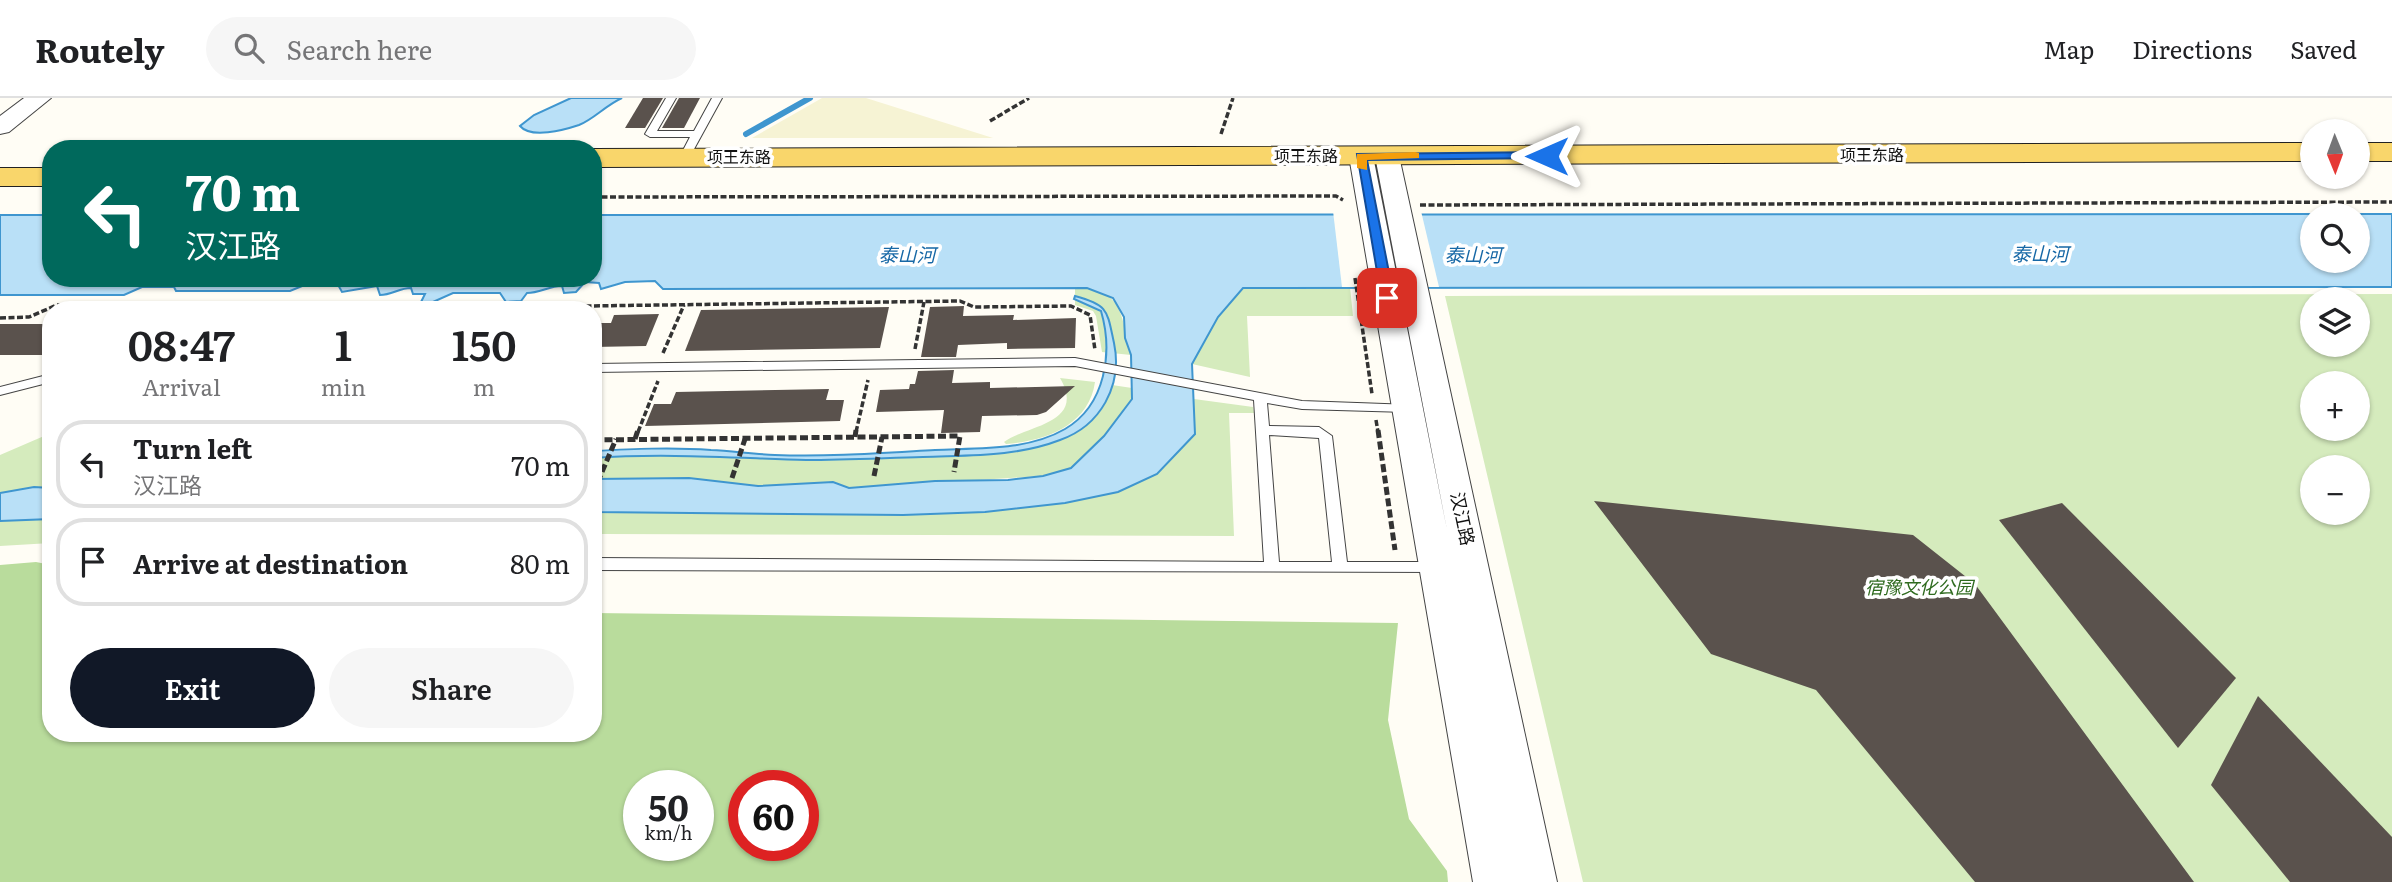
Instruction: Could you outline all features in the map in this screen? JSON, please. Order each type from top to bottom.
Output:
[{"type":"main road","name":"项王东路","points":[[602,157],[690,146],[1221,156],[1375,163],[2300,171]]},
{"type":"main road","name":"项王东路","points":[[602,174],[2300,152]]},
{"type":"main road","points":[[2370,152],[2392,152]]},
{"type":"main road","points":[[0,159],[42,159]]},
{"type":"main road","points":[[2370,171],[2392,171]]},
{"type":"main road","points":[[0,177],[42,177]]},
{"type":"street","points":[[0,127],[39,98]]},
{"type":"street","name":"汉江路","points":[[1375,163],[1357,208],[1387,298],[1536,882]]},
{"type":"street","name":"汉江路","points":[[1375,163],[1407,208],[1387,298],[1391,408],[1436,568],[1494,882]]},
{"type":"lane","points":[[671,98],[650,134],[690,146],[716,98]]},
{"type":"lane","points":[[602,369],[652,372],[1075,362],[1302,405],[1391,408]]},
{"type":"lane","points":[[0,391],[42,380]]},
{"type":"lane","points":[[1260,397],[1272,566]]},
{"type":"lane","points":[[1262,430],[1319,432],[1325,436],[1340,567]]},
{"type":"lane","points":[[602,564],[1436,568]]},
{"type":"path","points":[[990,121],[1029,98]]},
{"type":"path","points":[[1221,156],[1222,131],[1233,98]]},
{"type":"path","points":[[602,197],[1336,196],[1357,208]]},
{"type":"path","points":[[1407,208],[1439,204],[2392,202]]},
{"type":"path","points":[[1387,298],[1398,567]]},
{"type":"path","points":[[602,307],[960,301],[974,307],[1071,306],[1090,315],[1096,343],[1095,355]]},
{"type":"path","points":[[912,364],[924,302]]},
{"type":"path","points":[[635,439],[661,376],[652,372],[684,305]]},
{"type":"path","points":[[0,318],[29,317],[42,312]]},
{"type":"path","points":[[855,437],[872,365]]},
{"type":"path","points":[[602,440],[960,436],[954,472]]},
{"type":"path","points":[[874,476],[882,437]]},
{"type":"path","points":[[732,478],[745,438]]},
{"type":"path","points":[[602,472],[616,439]]},
{"type":"shaded area","points":[[822,98],[866,98],[993,138],[752,138]]},
{"type":"green space","points":[[1350,287],[1353,316],[1247,316],[1250,377],[1192,364],[1218,317],[1243,288]]},
{"type":"green space","points":[[1075,288],[1091,289],[1112,299],[1122,318],[1131,355],[1102,352],[1096,316],[1093,311],[1075,305]]},
{"type":"green space","name":"宿豫文化公园","points":[[2300,294],[2300,357],[2370,357],[2370,294],[2392,294],[2392,882],[1583,882],[1445,296]]},
{"type":"green space","points":[[1060,378],[1095,382],[1091,397],[1075,420],[1036,439],[1006,444],[1004,442],[1014,436],[1060,414],[1066,405],[1066,393]]},
{"type":"green space","points":[[1112,385],[1132,388],[1132,399],[1104,436],[1071,468],[1043,476],[849,488],[833,482],[758,486],[689,478],[602,479],[602,458],[673,456],[850,460],[1027,450],[1060,440],[1086,426],[1100,412]]},
{"type":"green space","points":[[1194,399],[1253,407],[1254,413],[1229,413],[1234,536],[602,534],[602,512],[903,515],[985,512],[1065,503],[1195,434]]},
{"type":"green space","points":[[42,437],[42,487],[0,493],[0,455]]},
{"type":"green space","points":[[42,519],[42,544],[0,546],[0,521]]},
{"type":"green space","points":[[42,563],[42,742],[602,742],[602,613],[1398,623],[1388,720],[1409,819],[1447,871],[1448,882],[0,882],[0,565]]},
{"type":"water","points":[[571,98],[622,98],[573,127],[540,133],[525,130],[520,126],[534,115]]},
{"type":"water","name":"泰山河","points":[[2300,214],[2300,273],[2370,273],[2370,214],[2392,214],[2392,287],[1243,288],[1218,317],[1192,364],[1195,434],[1157,474],[1118,492],[1065,503],[985,512],[903,515],[602,512],[602,479],[689,478],[758,486],[833,482],[849,488],[935,481],[1008,480],[1043,476],[1071,468],[1104,436],[1132,399],[1131,355],[1125,338],[1124,317],[1113,298],[1087,288],[663,289],[655,281],[625,282],[601,289],[602,215]]},
{"type":"water","points":[[0,215],[42,215],[42,287],[142,287],[124,295],[0,295]]},
{"type":"water","points":[[174,287],[300,287],[290,291],[176,291]]},
{"type":"water","points":[[339,287],[371,287],[342,292]]},
{"type":"water","points":[[377,287],[554,287],[527,293],[521,301],[505,301],[500,293],[453,293],[435,301],[422,301],[425,294],[413,294],[411,288],[380,295]]},
{"type":"water","points":[[562,287],[580,287],[576,292],[564,293]]},
{"type":"water","points":[[1075,296],[1100,306],[1108,316],[1116,359],[1115,374],[1105,402],[1087,425],[1074,434],[1043,446],[975,455],[821,460],[673,456],[602,458],[602,451],[652,449],[815,455],[985,448],[1018,445],[1050,436],[1079,419],[1090,406],[1098,392],[1106,360],[1105,327],[1101,311],[1074,299]]},
{"type":"water","points":[[42,487],[42,519],[0,521],[0,493]]},
{"type":"pier","points":[[1333,211],[1421,211],[1439,287],[1342,287]]},
{"type":"building","points":[[643,98],[663,98],[645,128],[625,128]]},
{"type":"building","points":[[679,98],[700,98],[684,128],[662,128]]},
{"type":"building","points":[[964,306],[963,316],[1014,315],[1013,320],[1076,318],[1075,348],[1007,349],[1007,343],[958,345],[956,357],[921,357],[930,307]]},
{"type":"building","points":[[889,307],[880,348],[685,351],[701,310]]},
{"type":"building","points":[[659,314],[646,346],[602,347],[602,323],[611,323],[614,315]]},
{"type":"building","points":[[0,324],[42,324],[42,355],[0,355]]},
{"type":"building","points":[[954,370],[952,383],[990,382],[990,388],[1075,386],[1046,412],[1037,415],[982,416],[980,432],[941,433],[944,410],[876,412],[880,390],[909,389],[910,384],[915,384],[918,371]]},
{"type":"building","points":[[829,389],[826,400],[844,400],[840,421],[645,426],[654,404],[671,404],[676,392]]},
{"type":"building","points":[[1594,501],[1913,535],[1975,584],[2194,882],[1975,882],[1816,690],[1711,654]]},
{"type":"building","points":[[2062,503],[2236,678],[2178,748],[1999,520]]},
{"type":"building","points":[[2258,696],[2392,837],[2392,882],[2290,882],[2211,785]]},
{"type":"waterway","points":[[746,134],[810,98]]},
{"type":"slow traffic","points":[[1363,168],[1361,156],[1415,156]]},
{"type":"route","points":[[1387,298],[1361,156],[1547,156]]}]
